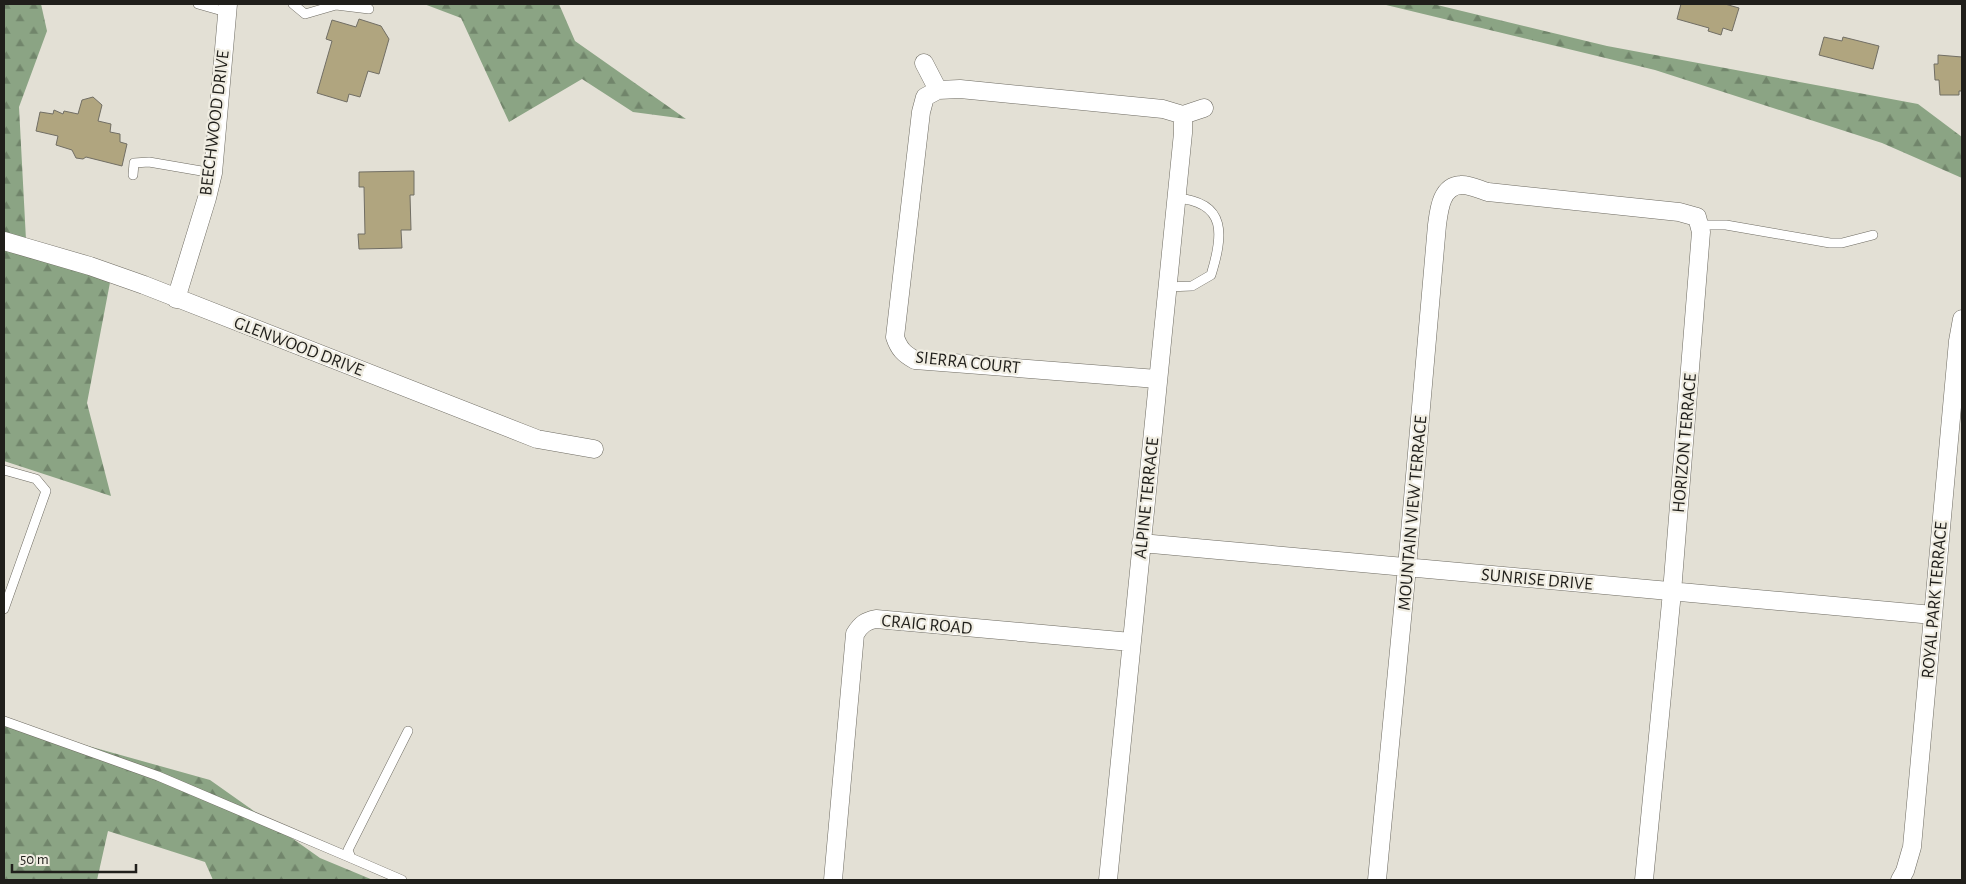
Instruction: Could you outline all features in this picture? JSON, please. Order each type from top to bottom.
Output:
[{"type":"street","name":"BEECHWOOD DRIVE","points":[[176,299],[207,198],[212,173],[227,8]]},
{"type":"street","points":[[924,63],[938,90],[960,89],[1163,109],[1182,115],[1204,108]]},
{"type":"street","name":"SIERRA COURT","points":[[938,90],[925,98],[921,112],[895,337],[899,347],[906,356],[915,360],[1157,379]]},
{"type":"street","name":"ALPINE TERRACE","points":[[1108,880],[1183,133],[1182,115]]},
{"type":"street","name":"MOUNTAIN VIEW TERRACE","points":[[1377,880],[1440,204],[1450,188],[1461,185],[1488,192],[1679,212],[1698,217],[1700,225]]},
{"type":"street","name":"HORIZON TERRACE","points":[[1644,880],[1672,592],[1701,232],[1700,225]]},
{"type":"street","name":"GLENWOOD DRIVE","points":[[4,242],[90,266],[537,439],[594,449]]},
{"type":"street","name":"ROYAL PARK TERRACE","points":[[1900,880],[1905,871],[1912,847],[1957,351],[1962,318]]},
{"type":"street","name":"SUNRISE DRIVE","points":[[1142,543],[1933,616]]},
{"type":"street","name":"CRAIG ROAD","points":[[833,880],[855,634],[860,625],[867,620],[876,619],[1132,642]]},
{"type":"lane","points":[[198,4],[227,8]]},
{"type":"lane","points":[[293,4],[305,14],[336,4],[369,9]]},
{"type":"lane","points":[[132,175],[134,163],[149,162],[212,173]]},
{"type":"lane","points":[[1167,287],[1192,286],[1211,275],[1218,252],[1220,234],[1216,219],[1206,206],[1187,199],[1176,198]]},
{"type":"lane","points":[[1700,225],[1726,225],[1830,243],[1842,243],[1873,235]]},
{"type":"lane","points":[[4,470],[36,479],[46,491],[4,609]]},
{"type":"lane","points":[[4,721],[158,776],[402,880]]},
{"type":"lane","points":[[351,858],[348,850],[408,731]]},
{"type":"green space","points":[[4,4],[41,4],[47,31],[19,107],[26,240],[112,272],[87,403],[111,496],[4,461]]},
{"type":"green space","points":[[424,4],[559,4],[575,41],[686,119],[633,112],[582,79],[509,122],[461,18]]},
{"type":"green space","points":[[1382,4],[1433,4],[1607,46],[1918,104],[1962,137],[1962,178],[1882,143],[1655,70]]},
{"type":"green space","points":[[6,723],[210,780],[320,858],[373,880],[213,880],[205,862],[108,831],[97,880],[4,880],[4,730]]},
{"type":"building","points":[[1681,4],[1725,4],[1739,8],[1732,31],[1723,28],[1721,35],[1708,31],[1709,28],[1677,19]]},
{"type":"building","points":[[359,19],[381,26],[389,39],[379,74],[368,71],[360,97],[349,94],[347,102],[317,93],[332,41],[326,39],[332,20],[356,27]]},
{"type":"building","points":[[1824,37],[1842,41],[1843,37],[1879,46],[1873,69],[1819,55]]},
{"type":"building","points":[[1938,55],[1962,57],[1962,91],[1959,91],[1959,95],[1940,95],[1939,80],[1935,80],[1934,64],[1938,64]]},
{"type":"building","points":[[93,97],[102,105],[98,121],[111,124],[110,132],[120,134],[120,142],[127,144],[122,166],[86,157],[83,159],[76,158],[72,150],[56,145],[58,136],[36,131],[40,112],[53,114],[54,110],[63,114],[64,111],[78,114],[82,100]]},
{"type":"building","points":[[414,171],[414,195],[410,195],[411,230],[401,230],[402,248],[359,249],[358,234],[365,234],[364,187],[359,187],[359,172]]}]
